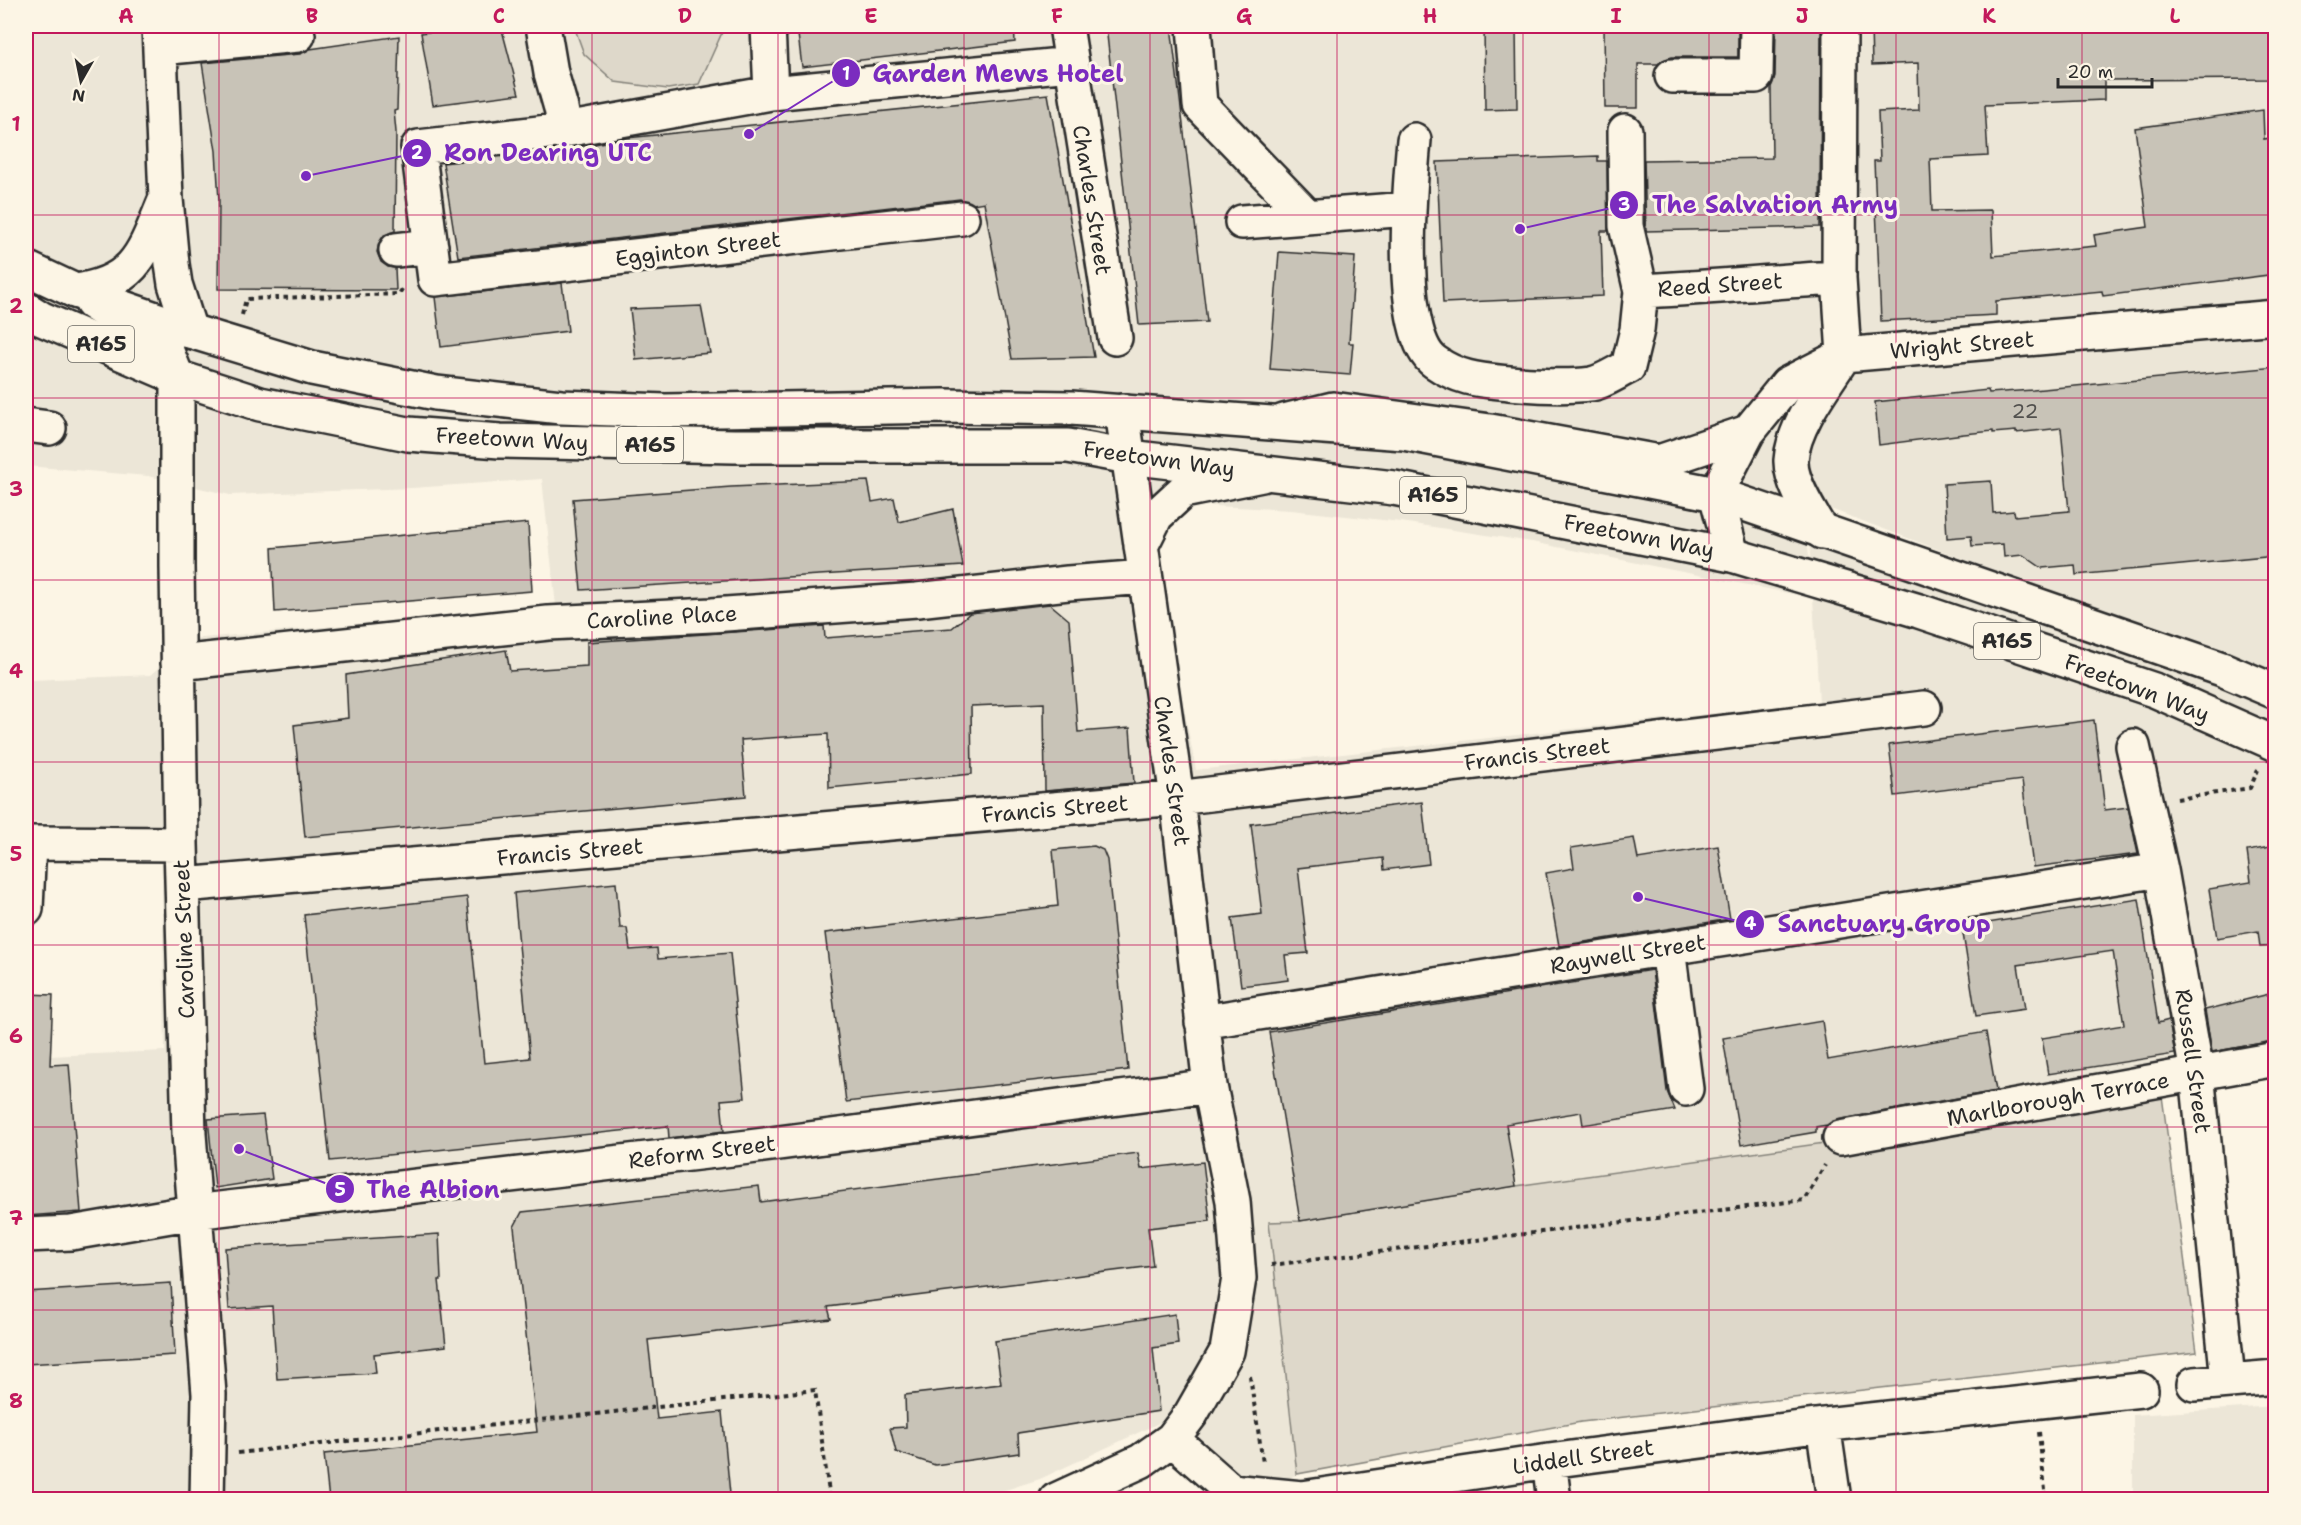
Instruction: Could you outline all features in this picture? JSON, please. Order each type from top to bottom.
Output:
[{"type":"main road","points":[[543,26],[551,73],[565,130]]},
{"type":"main road","points":[[768,26],[771,93]]},
{"type":"main road","name":"Charles Street","points":[[1066,26],[1114,338]]},
{"type":"main road","points":[[1194,26],[1200,105],[1307,216]]},
{"type":"main road","points":[[1672,76],[1756,76],[1757,26]]},
{"type":"main road","points":[[1822,532],[1800,495],[1791,461],[1802,421],[1844,355],[1839,278],[1840,26]]},
{"type":"main road","points":[[190,331],[175,284],[166,199],[160,37],[298,35]]},
{"type":"main road","points":[[410,249],[418,147],[565,130],[771,93],[1071,64]]},
{"type":"main road","points":[[1625,131],[1626,226],[1641,291]]},
{"type":"main road","name":"Reed Street","points":[[1414,140],[1408,210],[1409,285],[1417,333],[1433,361],[1463,378],[1523,384],[1592,384],[1628,367],[1637,330],[1641,291],[1764,281],[1839,278]]},
{"type":"main road","points":[[75,291],[96,288],[117,280],[134,265],[145,249],[166,199]]},
{"type":"main road","points":[[1242,222],[1408,210]]},
{"type":"main road","name":"Egginton Street","points":[[410,249],[435,279],[962,219]]},
{"type":"main road","name":"Freetown Way","points":[[26,268],[75,291],[190,331],[312,368],[436,393],[561,407],[665,411],[944,406],[1122,411],[1404,433],[1716,494],[2222,669],[2276,692]]},
{"type":"main road","points":[[75,291],[167,352],[177,377]]},
{"type":"main road","name":"Freetown Way","points":[[26,309],[42,319],[177,377],[260,404],[408,434],[500,441],[734,446],[1068,446],[1129,457],[1394,488],[1732,555],[1919,611],[2154,690],[2273,742]]},
{"type":"main road","name":"Wright Street","points":[[1716,494],[1748,432],[1787,384],[1844,355],[2276,317]]},
{"type":"main road","name":"Caroline Street","points":[[177,377],[181,844],[189,1134],[208,1394],[207,1500]]},
{"type":"main road","points":[[1275,423],[1333,409],[1490,431],[1659,462],[1748,432]]},
{"type":"main road","name":"Charles Street","points":[[1056,1500],[1141,1461],[1172,1439],[1191,1414],[1227,1351],[1239,1278],[1233,1201],[1210,1086],[1177,798],[1122,411]]},
{"type":"main road","points":[[1143,562],[1156,516],[1183,491],[1271,474]]},
{"type":"main road","points":[[1716,494],[1732,555]]},
{"type":"main road","name":"Caroline Place","points":[[178,663],[548,623],[712,615],[917,600],[1068,583],[1143,562]]},
{"type":"main road","name":"Francis Street","points":[[183,885],[1177,798],[1924,708]]},
{"type":"main road","name":"Russell Street","points":[[2133,746],[2161,870],[2198,1073],[2228,1380]]},
{"type":"main road","points":[[26,909],[27,843],[181,844]]},
{"type":"main road","name":"Raywell Street","points":[[1202,1022],[2161,870]]},
{"type":"main road","points":[[1668,948],[1686,1089]]},
{"type":"main road","name":"Marlborough Terrace","points":[[1840,1138],[2276,1059]]},
{"type":"main road","name":"Reform Street","points":[[26,1235],[71,1233],[194,1212],[749,1147],[1210,1086]]},
{"type":"main road","points":[[2194,1384],[2276,1377]]},
{"type":"main road","name":"Liddell Street","points":[[1172,1439],[1231,1491],[1302,1498],[1549,1461],[1823,1425],[2141,1390]]},
{"type":"main road","points":[[1823,1425],[1834,1500]]},
{"type":"main road","points":[[1549,1461],[1554,1500]]},
{"type":"path","points":[[234,343],[246,299],[399,294],[406,282],[410,249]]},
{"type":"path","points":[[2146,803],[2250,788],[2273,742]]},
{"type":"path","points":[[1238,1269],[1804,1200],[1840,1138]]},
{"type":"path","points":[[1249,1369],[1268,1494]]},
{"type":"path","points":[[208,1456],[815,1390],[830,1500]]},
{"type":"path","points":[[2025,1403],[2046,1500]]},
{"type":"shaded area","points":[[26,26],[2275,26],[2275,1074],[2162,1096],[1300,1221],[1269,1222],[1297,1474],[1249,1499],[1222,1499],[1161,1422],[1040,1479],[977,1499],[26,1500],[26,1057],[165,1051],[161,828],[26,822],[26,768],[31,680],[150,675],[192,639],[556,606],[542,479],[412,488],[230,495],[148,476],[26,466]],"holes":[[[1804,499],[2064,597],[1808,510],[1811,577]],[[1157,503],[1291,510],[1401,522],[1532,542],[1813,598],[1819,702],[1196,770],[1155,562]]]},
{"type":"shaded area","points":[[574,26],[725,26],[699,84],[668,89],[615,82],[584,54]]},
{"type":"shaded area","points":[[2162,1096],[2197,1352],[1581,1422],[1297,1474],[1269,1222],[1300,1221],[1516,1186]]},
{"type":"shaded area","points":[[2275,1406],[2275,1499],[2133,1499],[2133,1415]]},
{"type":"building","points":[[470,26],[501,26],[519,94],[433,105],[421,33]]},
{"type":"building","points":[[797,26],[1014,26],[1015,42],[802,67]]},
{"type":"building","points":[[1106,26],[1171,26],[1207,322],[1139,325]]},
{"type":"building","points":[[1484,26],[1516,26],[1517,109],[1485,110]]},
{"type":"building","points":[[1604,26],[1738,26],[1738,57],[1672,57],[1658,64],[1638,64],[1638,108],[1605,108]]},
{"type":"building","points":[[1776,26],[1821,26],[1820,227],[1646,231],[1644,160],[1772,158],[1771,87],[1775,76]]},
{"type":"building","points":[[1871,26],[2276,26],[2276,79],[2104,80],[2104,100],[1985,105],[1988,156],[1930,159],[1932,211],[1991,210],[1993,256],[2096,246],[2094,235],[2148,227],[2135,128],[2263,110],[2264,139],[2276,137],[2276,274],[2103,296],[2102,291],[1996,301],[1996,315],[1881,321],[1874,161],[1880,161],[1878,112],[1919,110],[1918,63],[1872,65]]},
{"type":"building","points":[[399,36],[397,110],[394,111],[396,132],[395,231],[384,235],[377,252],[381,262],[388,267],[395,268],[396,290],[218,289],[219,201],[216,151],[202,63],[300,54],[310,49]]},
{"type":"building","points":[[1048,94],[1094,357],[1012,359],[984,202],[973,204],[960,199],[458,257],[443,163],[567,149],[627,138]]},
{"type":"building","points":[[1598,156],[1598,161],[1607,161],[1608,231],[1601,231],[1603,296],[1443,303],[1437,162]]},
{"type":"building","points":[[1279,252],[1355,257],[1349,343],[1353,343],[1350,375],[1270,369]]},
{"type":"building","points":[[562,283],[568,331],[441,347],[435,297]]},
{"type":"building","points":[[701,306],[710,353],[636,360],[630,309]]},
{"type":"building","points":[[2276,367],[2276,556],[2076,575],[2075,565],[2042,568],[2023,555],[2004,557],[2003,544],[1972,546],[1971,536],[1947,538],[1944,484],[1991,481],[1993,513],[2014,511],[2015,516],[2069,511],[2061,428],[2016,433],[2016,431],[1993,433],[1993,431],[1879,445],[1875,402],[1988,390],[1989,393],[2033,390]]},
{"type":"building","points":[[868,481],[872,502],[894,498],[899,522],[953,509],[963,566],[581,590],[573,499],[731,487]]},
{"type":"building","points":[[528,523],[532,591],[275,612],[272,548]]},
{"type":"building","points":[[1050,604],[1069,620],[1078,732],[1130,728],[1134,783],[1045,791],[1044,703],[971,706],[972,774],[829,788],[828,734],[741,740],[746,796],[305,837],[294,725],[348,718],[346,675],[506,650],[510,671],[587,666],[587,642],[824,626],[825,638],[952,628],[970,613]]},
{"type":"building","points":[[2094,720],[2105,810],[2128,807],[2138,854],[2033,867],[2022,780],[1895,796],[1889,745]]},
{"type":"building","points":[[1422,802],[1429,864],[1384,870],[1383,858],[1298,868],[1308,953],[1285,955],[1288,980],[1241,986],[1232,918],[1262,914],[1251,824]]},
{"type":"building","points":[[1634,838],[1638,859],[1718,846],[1730,919],[1559,946],[1546,873],[1574,868],[1571,848]]},
{"type":"building","points":[[1094,846],[1103,850],[1107,860],[1128,1070],[846,1102],[825,933],[1058,906],[1053,850]]},
{"type":"building","points":[[2276,846],[2276,946],[2260,947],[2258,931],[2217,938],[2209,889],[2251,882],[2247,851]]},
{"type":"building","points":[[616,883],[620,928],[627,928],[630,950],[657,948],[658,959],[730,953],[745,1098],[721,1100],[724,1131],[669,1138],[668,1126],[330,1161],[304,915],[467,897],[484,1063],[530,1058],[514,893]]},
{"type":"building","points":[[2139,899],[2158,1023],[2169,1020],[2175,1054],[2048,1074],[2042,1038],[2124,1025],[2113,951],[2018,965],[2025,1009],[1976,1016],[1962,927]]},
{"type":"building","points":[[1652,970],[1667,1091],[1675,1110],[1583,1125],[1581,1112],[1506,1124],[1516,1186],[1300,1221],[1269,1032]]},
{"type":"building","points":[[2273,993],[2274,1041],[2212,1052],[2205,1010]]},
{"type":"building","points":[[26,994],[53,995],[50,1065],[69,1064],[81,1212],[26,1216]]},
{"type":"building","points":[[1822,1021],[1828,1060],[1986,1032],[1996,1091],[1837,1120],[1816,1127],[1816,1132],[1741,1145],[1723,1038]]},
{"type":"building","points":[[263,1115],[272,1179],[215,1188],[208,1119]]},
{"type":"building","points":[[1138,1153],[1141,1169],[1203,1162],[1210,1221],[1148,1228],[1153,1266],[828,1307],[831,1319],[648,1340],[657,1419],[722,1412],[730,1494],[677,1500],[329,1500],[324,1454],[537,1432],[514,1227],[522,1212],[759,1186],[761,1202]]},
{"type":"building","points":[[439,1234],[441,1280],[439,1280],[446,1346],[374,1354],[376,1373],[277,1379],[272,1306],[229,1309],[225,1248]]},
{"type":"building","points":[[171,1283],[175,1355],[26,1364],[26,1292]]},
{"type":"building","points":[[1175,1314],[1178,1344],[1153,1348],[1159,1411],[1018,1433],[1019,1453],[935,1465],[896,1452],[890,1428],[906,1427],[905,1395],[1001,1384],[995,1341]]},
{"type":"place","name":"Garden Mews Hotel","points":[[749,134]]},
{"type":"place","name":"Ron Dearing UTC","points":[[306,176]]},
{"type":"place","name":"The Salvation Army","points":[[1520,229]]},
{"type":"place","name":"Sanctuary Group","points":[[1638,897]]},
{"type":"place","name":"The Albion","points":[[239,1149]]}]
